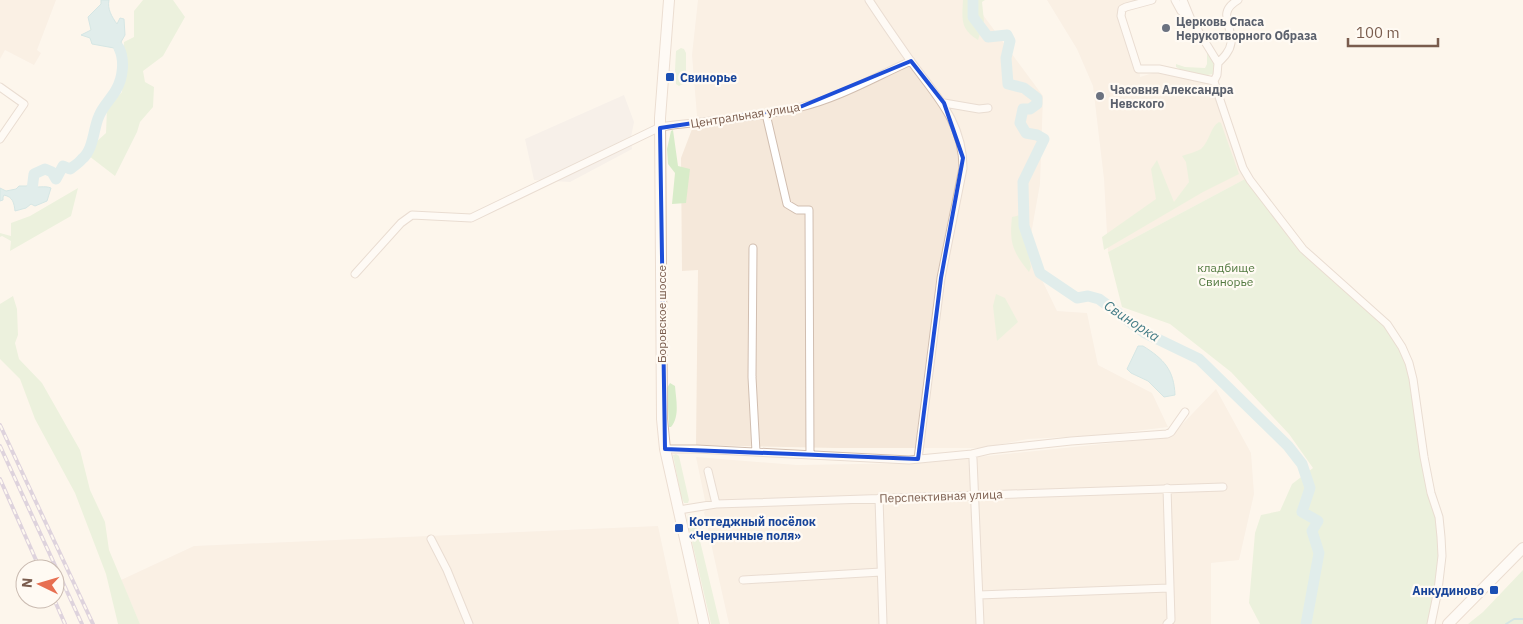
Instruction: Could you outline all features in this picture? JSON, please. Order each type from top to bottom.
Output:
[{"type":"main road","name":"Боровское шоссе","points":[[669,0],[662,76],[660,128],[661,399],[665,449],[704,624]]},
{"type":"main road","points":[[1448,624],[1523,548]]},
{"type":"street","points":[[869,0],[911,61],[944,104],[962,150],[963,168],[941,278],[918,459]]},
{"type":"street","points":[[1152,0],[1126,7],[1121,12],[1138,69],[1159,69],[1214,81]]},
{"type":"street","points":[[1175,0],[1181,11],[1191,19]]},
{"type":"street","points":[[1183,0],[1191,19],[1218,63]]},
{"type":"street","points":[[1238,0],[1229,8],[1226,14],[1231,42],[1228,51],[1218,63],[1217,75],[1214,81],[1244,168],[1250,180],[1300,245],[1387,324],[1400,343],[1409,363],[1428,478],[1439,517],[1441,537],[1442,556],[1431,624]]},
{"type":"street","name":"Центральная улица","points":[[354,274],[401,223],[412,215],[471,218],[660,128],[766,114],[814,103],[911,61]]},
{"type":"street","points":[[0,87],[24,104],[0,139]]},
{"type":"street","points":[[944,104],[979,109],[988,108]]},
{"type":"street","points":[[766,114],[787,204],[797,210],[808,210],[810,455]]},
{"type":"street","points":[[753,248],[752,377],[756,452]]},
{"type":"street","points":[[665,449],[918,459],[1071,441],[1167,434],[1171,432],[1185,412]]},
{"type":"street","points":[[973,459],[980,624]]},
{"type":"street","points":[[708,471],[716,504]]},
{"type":"street","name":"Перспективная улица","points":[[679,510],[716,504],[1222,487]]},
{"type":"street","points":[[1166,488],[1168,588],[1171,620],[1166,624]]},
{"type":"street","points":[[879,498],[883,624]]},
{"type":"street","points":[[431,538],[448,570],[469,624]]},
{"type":"street","points":[[743,580],[881,572]]},
{"type":"street","points":[[979,595],[1168,588]]},
{"type":"highlighted area","points":[[911,61],[944,103],[963,158],[941,278],[918,459],[665,449],[660,128],[800,107]]},
{"type":"shaded area","points":[[0,0],[56,0],[37,50],[41,53],[34,65],[5,50],[0,59]]},
{"type":"shaded area","points":[[698,0],[972,0],[1043,96],[1040,184],[1028,251],[1057,311],[1087,313],[1098,365],[1152,393],[1168,427],[1102,435],[1028,439],[980,448],[835,448],[696,445],[698,270],[682,271],[681,158],[697,116],[692,55]]},
{"type":"shaded area","points":[[1047,0],[1140,0],[1123,12],[1139,65],[1140,77],[1156,72],[1208,84],[1213,90],[1245,179],[1108,252],[1104,179],[1093,86],[1077,49]]},
{"type":"shaded area","points":[[624,95],[634,122],[631,137],[632,149],[570,182],[534,180],[525,139]]},
{"type":"shaded area","points":[[1216,389],[1251,453],[1254,494],[1239,560],[1211,563],[1211,624],[729,624],[704,512],[707,510],[696,457],[797,465],[921,463],[1170,437]]},
{"type":"shaded area","name":"Коттеджный посёлок «Черничные поля»","points":[[658,526],[679,624],[140,624],[121,580],[194,546]]},
{"type":"green space","points":[[143,0],[173,0],[185,17],[163,56],[143,71],[145,82],[154,87],[153,107],[140,122],[115,176],[89,156],[95,143],[106,133],[107,108],[122,92],[124,42],[134,37],[134,11]]},
{"type":"green space","points":[[963,0],[985,0],[982,2],[984,21],[978,40],[968,32],[963,23]]},
{"type":"green space","points":[[681,48],[686,53],[686,79],[685,83],[679,86],[676,84],[676,51]]},
{"type":"green space","points":[[1207,51],[1216,65],[1215,73],[1206,75],[1196,74],[1176,67],[1176,64],[1185,67],[1205,68],[1207,64]]},
{"type":"green space","points":[[1219,122],[1221,123],[1239,174],[1203,192],[1104,250],[1102,237],[1156,199],[1151,169],[1157,160],[1174,202],[1189,182],[1186,162],[1182,156],[1201,149]]},
{"type":"green space","points":[[673,130],[678,166],[690,169],[686,203],[672,204],[675,173],[668,164],[667,149],[671,131]]},
{"type":"green space","name":"кладбище Свинорье","points":[[1245,179],[1297,246],[1380,320],[1393,338],[1409,372],[1439,532],[1435,594],[1428,624],[1260,624],[1249,603],[1255,533],[1261,515],[1280,511],[1292,484],[1313,468],[1289,434],[1231,372],[1170,324],[1122,307],[1108,252]]},
{"type":"green space","points":[[78,188],[71,216],[10,251],[11,241],[2,236],[0,237],[0,233],[11,236],[11,223],[30,216]]},
{"type":"green space","points":[[1021,215],[1031,267],[1029,272],[1013,247],[1011,234],[1012,217]]},
{"type":"green space","points":[[996,294],[1005,298],[1018,322],[997,341],[993,306]]},
{"type":"green space","points":[[13,296],[17,309],[18,335],[15,343],[19,359],[42,383],[80,450],[90,490],[105,522],[109,550],[140,624],[118,624],[106,574],[75,493],[35,419],[20,379],[0,359],[0,304]]},
{"type":"green space","points":[[670,383],[675,386],[677,408],[674,423],[669,427],[667,388]]},
{"type":"green space","points":[[673,455],[679,456],[689,500],[688,503],[684,503],[681,496]]},
{"type":"green space","points":[[690,514],[695,520],[720,624],[711,624],[687,520]]},
{"type":"green space","points":[[1523,570],[1523,624],[1468,624],[1483,612]]},
{"type":"water","points":[[101,0],[109,0],[109,10],[117,24],[120,18],[124,19],[125,35],[121,42],[124,49],[124,61],[120,62],[114,48],[92,44],[90,38],[81,35],[91,30],[88,17],[101,4]]},
{"type":"water","points":[[31,185],[51,188],[47,201],[35,206],[31,204],[26,208],[15,211],[9,197],[4,195],[3,200],[0,201],[0,188],[6,191],[16,189],[19,186]]},
{"type":"water","points":[[1138,346],[1143,346],[1157,356],[1166,366],[1173,379],[1175,395],[1164,397],[1148,381],[1127,369]]},
{"type":"waterway","name":"Свинорка","points":[[973,0],[973,17],[988,37],[1007,35],[1010,41],[1006,58],[1008,84],[1024,88],[1037,98],[1037,104],[1030,109],[1023,109],[1020,123],[1026,133],[1037,135],[1044,139],[1023,182],[1024,226],[1040,273],[1077,298],[1088,296],[1099,299],[1145,333],[1199,359],[1288,446],[1302,464],[1310,488],[1302,512],[1318,521],[1312,531],[1319,553],[1306,624]]},
{"type":"waterway","points":[[25,197],[28,197],[32,190],[34,174],[45,169],[52,172],[56,179],[63,166],[70,169],[86,155],[99,116],[116,90],[120,80],[123,63],[119,48]]},
{"type":"waterway","points":[[1506,624],[1514,619],[1523,619]]},
{"type":"railway","points":[[0,425],[93,624]]},
{"type":"railway","points":[[0,446],[82,624]]},
{"type":"railway","points":[[0,479],[36,559]]},
{"type":"railway","points":[[58,609],[65,624]]},
{"type":"place","name":"Церковь Спаса Нерукотворного Образа","points":[[1166,28]]},
{"type":"place","name":"Свинорье","points":[[670,77]]},
{"type":"place","name":"Часовня Александра Невского","points":[[1100,96]]},
{"type":"place","name":"Коттеджный посёлок «Черничные поля»","points":[[679,528]]},
{"type":"place","name":"Анкудиново","points":[[1494,590]]}]
